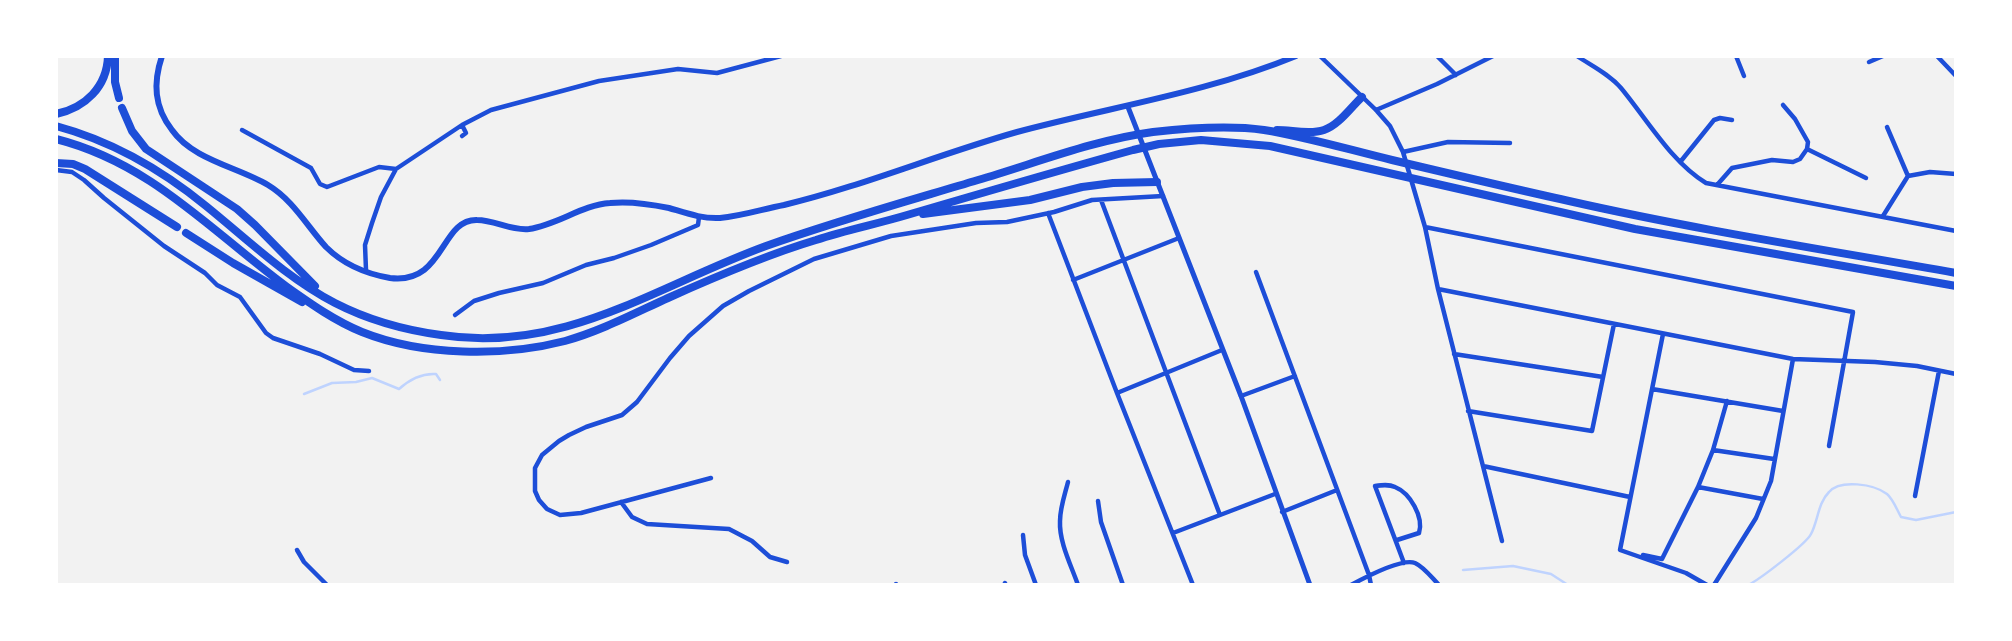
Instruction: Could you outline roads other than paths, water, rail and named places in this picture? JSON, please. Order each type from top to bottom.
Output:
[{"type":"highway","points":[[56,114],[77,107],[96,92],[105,76],[108,56]]},
{"type":"highway","points":[[116,56],[115,82],[119,98]]},
{"type":"highway","points":[[56,126],[103,142],[153,168],[204,204],[269,258],[332,301],[364,316],[389,324],[444,336],[490,338],[527,337],[564,329],[600,318],[717,266],[790,238],[1081,149],[1153,132],[1198,128],[1314,132],[1333,126],[1362,97]]},
{"type":"highway","points":[[122,108],[132,131],[146,149],[237,209],[332,301]]},
{"type":"highway","points":[[1263,130],[1635,216],[1956,273]]},
{"type":"highway","points":[[56,139],[98,153],[148,178],[183,203],[261,268],[330,316]]},
{"type":"highway","points":[[186,232],[232,263],[361,332],[392,342],[453,350],[492,351],[566,340],[602,328],[722,274],[800,245],[1133,150],[1159,144],[1201,140],[1270,146],[1635,229],[1956,286]]},
{"type":"highway","points":[[56,163],[73,164],[92,172],[177,226]]},
{"type":"highway","points":[[899,217],[1030,200],[1082,187],[1157,182]]},
{"type":"main road","points":[[162,56],[155,85],[158,104],[164,119],[174,134],[190,147],[272,187],[288,200],[326,246],[338,257],[352,266],[392,278],[424,272],[460,225],[477,220],[516,229],[526,229],[606,203],[628,202],[666,208],[699,217],[721,218],[738,216],[813,198],[1017,132],[1128,106],[1265,69],[1296,56]]},
{"type":"street","points":[[366,270],[365,245],[381,197],[396,169],[462,125],[491,110],[599,81],[678,69],[717,73],[781,56]]},
{"type":"street","points":[[1320,56],[1390,126],[1403,152],[1425,227],[1438,289],[1502,541]]},
{"type":"street","points":[[1437,56],[1456,75]]},
{"type":"street","points":[[1376,110],[1456,75],[1493,56]]},
{"type":"street","points":[[1577,56],[1603,72],[1620,87],[1657,136],[1697,178],[1706,183],[1956,231]]},
{"type":"street","points":[[1736,56],[1744,76]]},
{"type":"street","points":[[1869,62],[1883,56]]},
{"type":"street","points":[[1937,56],[1956,76]]},
{"type":"street","points":[[1717,185],[1732,168],[1772,160],[1797,161],[1807,149],[1808,142],[1799,126],[1783,105]]},
{"type":"street","points":[[1128,106],[1240,396],[1310,585]]},
{"type":"street","points":[[1680,161],[1714,120],[1720,118],[1732,120]]},
{"type":"street","points":[[462,125],[466,133],[462,136]]},
{"type":"street","points":[[1887,127],[1908,176]]},
{"type":"street","points":[[242,130],[311,168],[320,184],[326,187],[379,167],[396,169]]},
{"type":"street","points":[[1403,152],[1448,142],[1510,143]]},
{"type":"street","points":[[1807,149],[1866,178]]},
{"type":"street","points":[[56,170],[72,172],[84,180],[164,246],[205,273],[217,285],[240,297],[266,333],[273,338],[320,354],[354,370],[368,371]]},
{"type":"street","points":[[1883,216],[1908,176],[1930,172],[1956,174]]},
{"type":"street","points":[[711,478],[581,512],[560,515],[547,509],[539,500],[535,491],[535,468],[542,455],[558,441],[586,427],[622,415],[637,402],[689,336],[723,306],[814,259],[891,236],[976,223],[1007,222],[1048,214],[1086,202],[1163,196]]},
{"type":"street","points":[[1100,200],[1220,515]]},
{"type":"street","points":[[1048,214],[1116,393],[1193,585]]},
{"type":"street","points":[[455,315],[474,301],[543,283],[586,265],[614,258],[651,245],[698,225],[699,217]]},
{"type":"street","points":[[1425,227],[1853,312],[1829,446]]},
{"type":"street","points":[[1073,280],[1179,238]]},
{"type":"street","points":[[1256,272],[1369,575],[1371,585]]},
{"type":"street","points":[[1438,289],[1792,360],[1875,362],[1956,374]]},
{"type":"street","points":[[1468,411],[1592,431],[1614,324]]},
{"type":"street","points":[[1663,334],[1620,550],[1686,573],[1707,585]]},
{"type":"street","points":[[1116,393],[1222,350]]},
{"type":"street","points":[[1454,354],[1604,377]]},
{"type":"street","points":[[1714,585],[1756,518],[1771,481],[1792,360]]},
{"type":"street","points":[[1915,496],[1939,370]]},
{"type":"street","points":[[1240,396],[1295,376]]},
{"type":"street","points":[[1652,389],[1783,411]]},
{"type":"street","points":[[1636,555],[1662,559],[1698,487],[1713,450],[1727,401]]},
{"type":"street","points":[[1713,450],[1774,459]]},
{"type":"street","points":[[1482,466],[1630,497]]},
{"type":"street","points":[[1068,482],[1060,518],[1060,528],[1078,585]]},
{"type":"street","points":[[1397,540],[1418,533],[1420,522],[1416,509],[1408,497],[1393,486],[1375,486],[1397,540],[1404,563]]},
{"type":"street","points":[[1698,487],[1763,499]]},
{"type":"street","points":[[1282,512],[1337,490]]},
{"type":"street","points":[[1173,533],[1275,494]]},
{"type":"street","points":[[1098,501],[1100,522],[1123,585]]},
{"type":"street","points":[[621,502],[632,517],[647,524],[730,529],[752,542],[770,557],[787,562]]},
{"type":"street","points":[[1023,535],[1025,555],[1036,585]]},
{"type":"street","points":[[297,550],[304,562],[327,585]]},
{"type":"street","points":[[1351,585],[1369,575],[1412,562],[1417,564],[1439,585]]},
{"type":"waterway","points":[[304,394],[332,383],[356,382],[372,378],[399,389],[407,382],[425,375],[436,374],[440,380]]},
{"type":"waterway","points":[[1748,585],[1782,561],[1807,539],[1811,534],[1825,496],[1841,485],[1857,484],[1874,488],[1887,494],[1901,517],[1916,520],[1956,512]]},
{"type":"waterway","points":[[1463,570],[1513,566],[1551,574],[1568,585]]}]
